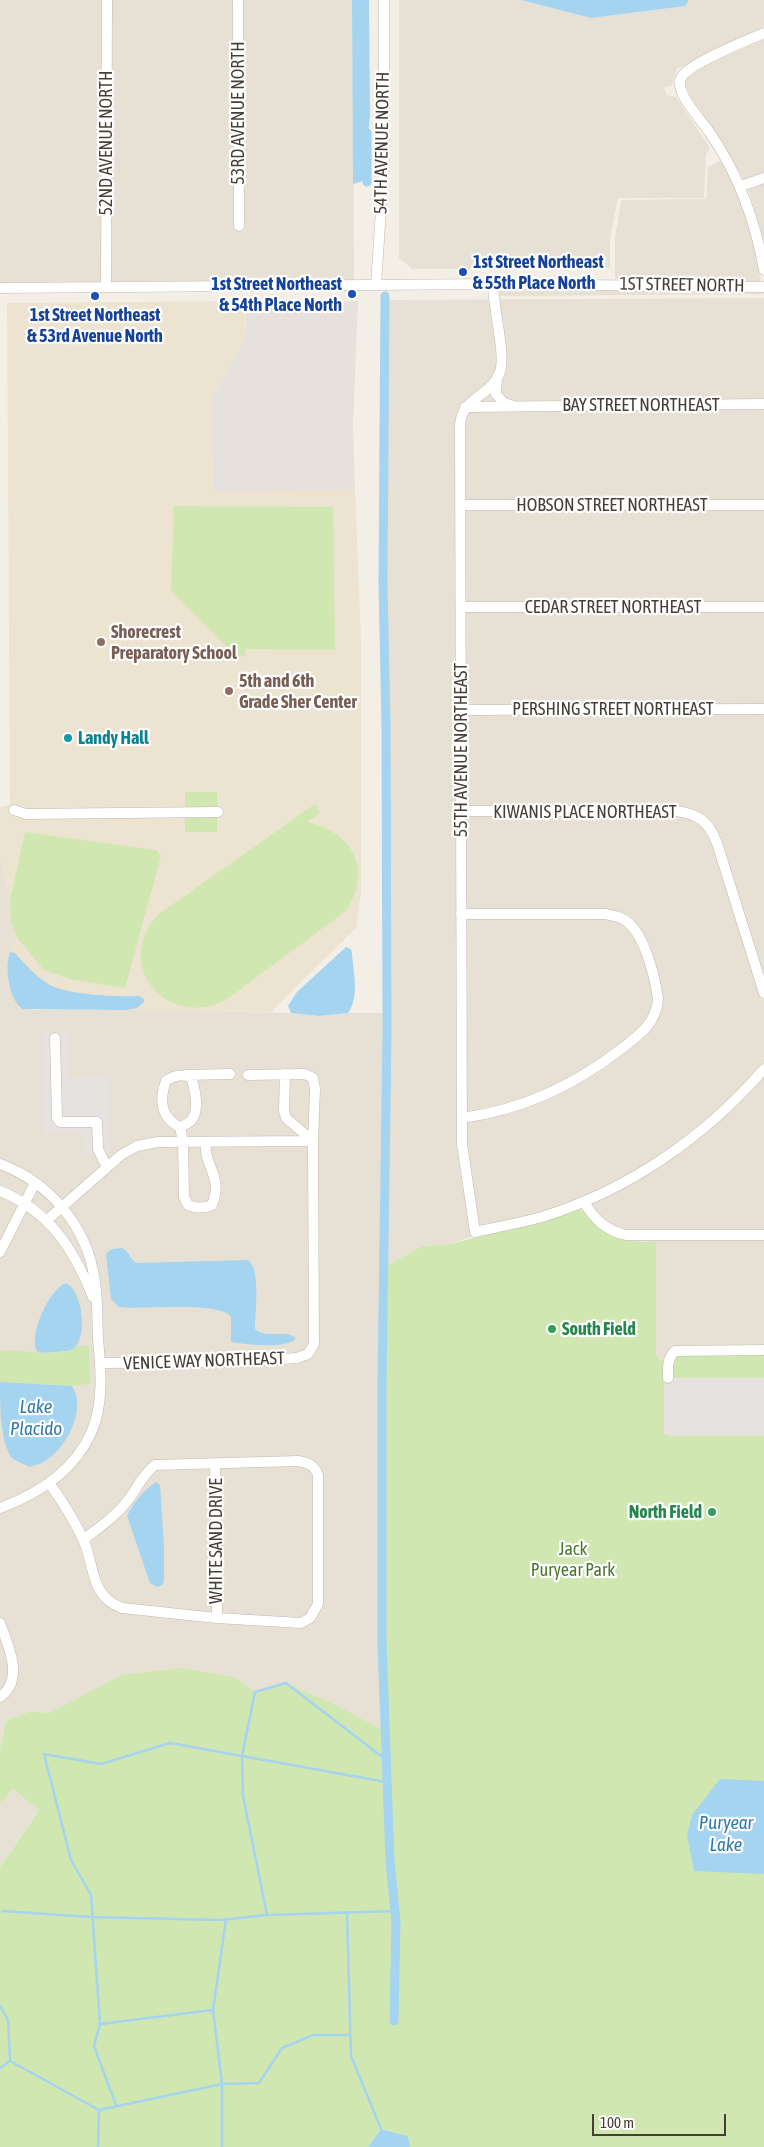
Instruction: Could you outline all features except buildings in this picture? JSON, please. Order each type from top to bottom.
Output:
[{"type":"street","name":"52ND AVENUE NORTH","points":[[106,0],[106,287]]},
{"type":"street","name":"53RD AVENUE NORTH","points":[[238,0],[239,226]]},
{"type":"street","name":"54TH AVENUE NORTH","points":[[376,285],[384,164],[384,0]]},
{"type":"street","points":[[764,33],[686,70],[681,77],[680,90],[711,134],[741,186],[754,220],[764,270]]},
{"type":"street","points":[[741,186],[764,178]]},
{"type":"street","name":"1ST STREET NORTH","points":[[0,288],[493,284],[764,287]]},
{"type":"street","points":[[465,407],[487,390],[498,377],[502,358],[493,300],[493,284]]},
{"type":"street","name":"BAY STREET NORTHEAST","points":[[498,377],[496,394],[499,399],[504,403],[517,406]]},
{"type":"street","name":"BAY STREET NORTHEAST","points":[[465,407],[764,404]]},
{"type":"street","name":"55TH AVENUE NORTHEAST","points":[[465,407],[462,412],[460,425],[462,1118],[464,1166],[475,1232],[528,1220],[584,1202]]},
{"type":"street","name":"HOBSON STREET NORTHEAST","points":[[460,505],[764,505]]},
{"type":"street","name":"CEDAR STREET NORTHEAST","points":[[461,607],[764,607]]},
{"type":"street","name":"PERSHING STREET NORTHEAST","points":[[461,710],[764,709]]},
{"type":"street","points":[[14,810],[26,814],[218,812]]},
{"type":"street","name":"KIWANIS PLACE NORTHEAST","points":[[461,811],[676,811],[694,814],[701,818],[710,828],[718,843],[764,993]]},
{"type":"street","points":[[461,914],[605,914],[623,919],[631,925],[642,943],[658,999],[658,1008],[650,1025],[594,1069],[563,1086],[509,1108],[462,1118]]},
{"type":"street","points":[[55,1038],[57,1118],[60,1122],[97,1122],[98,1149],[107,1167]]},
{"type":"street","points":[[764,1069],[691,1140],[643,1172],[584,1202],[597,1221],[606,1228],[626,1235],[764,1235]]},
{"type":"street","points":[[180,1127],[170,1123],[165,1117],[162,1100],[166,1081],[174,1076],[230,1074]]},
{"type":"street","points":[[285,1074],[284,1111],[286,1118],[313,1141]]},
{"type":"street","points":[[248,1075],[305,1074],[313,1078],[315,1088],[313,1141]]},
{"type":"street","points":[[180,1127],[194,1117],[194,1086],[191,1078],[184,1075]]},
{"type":"street","points":[[180,1127],[183,1142],[184,1197],[188,1204],[206,1207],[212,1204],[216,1187],[213,1169],[205,1152],[206,1142]]},
{"type":"street","points":[[46,1221],[121,1154],[137,1146],[158,1142],[313,1141]]},
{"type":"street","name":"VENICE WAY NORTHEAST","points":[[100,1363],[236,1362],[297,1358],[308,1354],[314,1344],[313,1141]]},
{"type":"street","points":[[0,1164],[35,1183],[62,1206],[82,1239],[90,1260],[95,1282],[100,1363],[98,1413],[91,1433],[68,1467],[50,1484],[0,1508]]},
{"type":"street","points":[[0,1252],[35,1183]]},
{"type":"street","points":[[0,1191],[24,1204],[56,1230],[71,1248],[96,1305]]},
{"type":"street","points":[[668,1378],[668,1362],[670,1356],[675,1351],[764,1350]]},
{"type":"street","points":[[50,1484],[66,1506],[84,1539],[96,1586],[101,1595],[110,1604],[122,1608],[217,1618],[292,1623],[301,1623],[310,1618],[318,1604],[318,1475],[316,1468],[310,1464],[298,1461],[155,1465],[147,1471],[129,1499],[116,1514],[84,1539]]},
{"type":"street","name":"WHITE SAND DRIVE","points":[[216,1464],[217,1618]]},
{"type":"street","points":[[0,1623],[14,1669],[12,1682],[0,1697]]},
{"type":"shaded area","points":[[0,0],[101,0],[101,282],[0,283]]},
{"type":"shaded area","points":[[112,0],[233,0],[234,230],[243,231],[243,0],[352,0],[354,280],[111,282]]},
{"type":"shaded area","points":[[399,0],[521,0],[591,18],[684,6],[689,0],[764,0],[764,27],[677,69],[672,85],[664,88],[667,95],[676,97],[710,148],[706,155],[704,198],[618,198],[610,239],[610,268],[412,269],[399,258]]},
{"type":"shaded area","points":[[764,38],[764,173],[744,180],[716,132],[690,97],[685,84],[686,79],[695,70]]},
{"type":"shaded area","points":[[721,161],[743,204],[761,282],[615,279],[615,238],[621,200],[706,199],[708,167]]},
{"type":"shaded area","points":[[764,183],[764,241],[748,189]]},
{"type":"shaded area","points":[[498,289],[610,289],[764,292],[764,294],[498,296]]},
{"type":"shaded area","points":[[764,298],[764,1352],[668,1362],[661,1361],[656,1355],[656,1242],[630,1241],[608,1234],[594,1224],[584,1202],[475,1232],[471,1237],[450,1244],[422,1246],[383,1268],[382,1643],[384,1730],[326,1700],[286,1683],[255,1692],[237,1678],[121,1675],[49,1713],[30,1711],[6,1721],[0,1750],[0,854],[10,900],[11,921],[17,938],[8,955],[10,988],[32,1010],[107,1009],[291,1013],[319,1016],[348,1013],[387,1013],[386,726],[383,583],[385,300]]},
{"type":"shaded area","points":[[245,301],[246,337],[211,399],[213,492],[355,490],[361,640],[361,894],[356,928],[271,1012],[23,1009],[17,1006],[10,988],[8,955],[17,938],[11,921],[10,900],[0,854],[0,807],[10,805],[7,303]]},
{"type":"shaded area","points":[[246,301],[358,301],[353,426],[355,490],[213,492],[211,399],[246,337]]},
{"type":"shaded area","points":[[43,1033],[68,1033],[68,1078],[109,1077],[109,1151],[84,1155],[84,1133],[44,1133]]},
{"type":"shaded area","points":[[664,1378],[764,1378],[764,1436],[669,1436],[664,1434]]},
{"type":"shaded area","points":[[13,1789],[39,1809],[0,1867],[0,1802]]},
{"type":"green space","points":[[174,506],[333,507],[335,650],[245,649],[246,656],[237,657],[171,591]]},
{"type":"green space","points":[[185,792],[217,792],[217,832],[185,832]]},
{"type":"green space","points":[[315,804],[320,813],[307,822],[336,834],[354,854],[358,880],[347,910],[226,1000],[203,1007],[183,1006],[165,999],[152,986],[143,970],[141,952],[146,932],[159,914]]},
{"type":"green space","points":[[25,832],[156,850],[161,856],[125,988],[70,979],[44,970],[17,938],[11,921],[10,900]]},
{"type":"green space","name":"Jack Puryear Park","points":[[579,1209],[609,1235],[624,1240],[656,1242],[656,1355],[661,1361],[674,1360],[677,1355],[764,1354],[764,2147],[410,2147],[408,2136],[381,2129],[368,2147],[0,2147],[0,1867],[39,1810],[13,1789],[0,1802],[0,1750],[6,1721],[30,1711],[49,1713],[121,1675],[184,1668],[237,1678],[255,1692],[286,1683],[326,1700],[384,1730],[382,1643],[383,1268],[422,1246],[450,1244],[534,1223]]},
{"type":"green space","points":[[76,1346],[89,1346],[90,1384],[72,1386],[0,1382],[0,1351],[60,1353]]},
{"type":"water","points":[[352,0],[369,0],[370,116],[363,181],[353,184]]},
{"type":"water","points":[[521,0],[689,0],[685,6],[591,18]]},
{"type":"water","points":[[346,947],[351,949],[352,953],[355,984],[354,1000],[348,1013],[319,1016],[291,1013],[288,1006],[297,992]]},
{"type":"water","points":[[10,952],[15,953],[40,979],[58,988],[93,995],[139,996],[144,999],[144,1002],[137,1008],[127,1010],[23,1009],[14,999],[9,983],[8,958]]},
{"type":"water","points":[[122,1248],[136,1263],[248,1260],[255,1273],[256,1282],[255,1329],[265,1334],[286,1334],[296,1338],[291,1342],[275,1345],[231,1342],[231,1317],[224,1312],[212,1309],[179,1307],[119,1307],[111,1299],[106,1254],[112,1249]]},
{"type":"water","points":[[66,1283],[72,1287],[79,1303],[82,1323],[79,1341],[69,1351],[47,1353],[37,1351],[35,1335],[42,1314],[53,1294]]},
{"type":"water","name":"Lake Placido","points":[[0,1382],[72,1386],[76,1395],[77,1405],[72,1427],[61,1447],[43,1462],[30,1467],[16,1461],[8,1451],[3,1433]]},
{"type":"water","points":[[156,1482],[160,1485],[164,1546],[164,1582],[157,1587],[150,1583],[127,1516],[140,1497]]},
{"type":"water","name":"Puryear Lake","points":[[720,1779],[764,1781],[764,1874],[694,1871],[687,1835],[692,1815]]},
{"type":"water","points":[[381,2129],[408,2136],[410,2147],[368,2147]]},
{"type":"waterway","points":[[367,133],[367,182]]},
{"type":"waterway","points":[[385,296],[383,583],[386,726],[387,1033],[382,1383],[382,1643],[390,1861],[396,1921],[394,2021]]},
{"type":"waterway","points":[[267,1915],[243,1796],[242,1756],[255,1692],[286,1683],[385,1759]]},
{"type":"waterway","points":[[116,2105],[94,2046],[100,2024],[91,1895],[71,1860],[44,1754],[101,1764],[170,1743],[386,1782]]},
{"type":"waterway","points":[[2,1911],[91,1917],[220,1920],[267,1915],[395,1911]]},
{"type":"waterway","points":[[347,1913],[351,2056],[381,2129]]},
{"type":"waterway","points":[[222,2147],[222,2084],[213,2010],[226,1919]]},
{"type":"waterway","points":[[0,2006],[8,2020],[10,2061],[99,2110],[222,2084],[259,2083],[282,2048],[313,2035],[350,2035]]},
{"type":"waterway","points":[[100,2024],[213,2010]]},
{"type":"waterway","points":[[0,2068],[10,2061]]},
{"type":"waterway","points":[[98,2147],[99,2110]]},
{"type":"place","name":"1st Street Northeast & 55th Place North","points":[[463,272]]},
{"type":"place","name":"1st Street Northeast & 54th Place North","points":[[352,294]]},
{"type":"place","name":"1st Street Northeast & 53rd Avenue North","points":[[95,296]]},
{"type":"place","name":"Shorecrest Preparatory School","points":[[101,642]]},
{"type":"place","name":"5th and 6th Grade Sher Center","points":[[229,691]]},
{"type":"place","name":"Landy Hall","points":[[68,738]]},
{"type":"place","name":"South Field","points":[[552,1329]]},
{"type":"place","name":"North Field","points":[[712,1512]]}]
